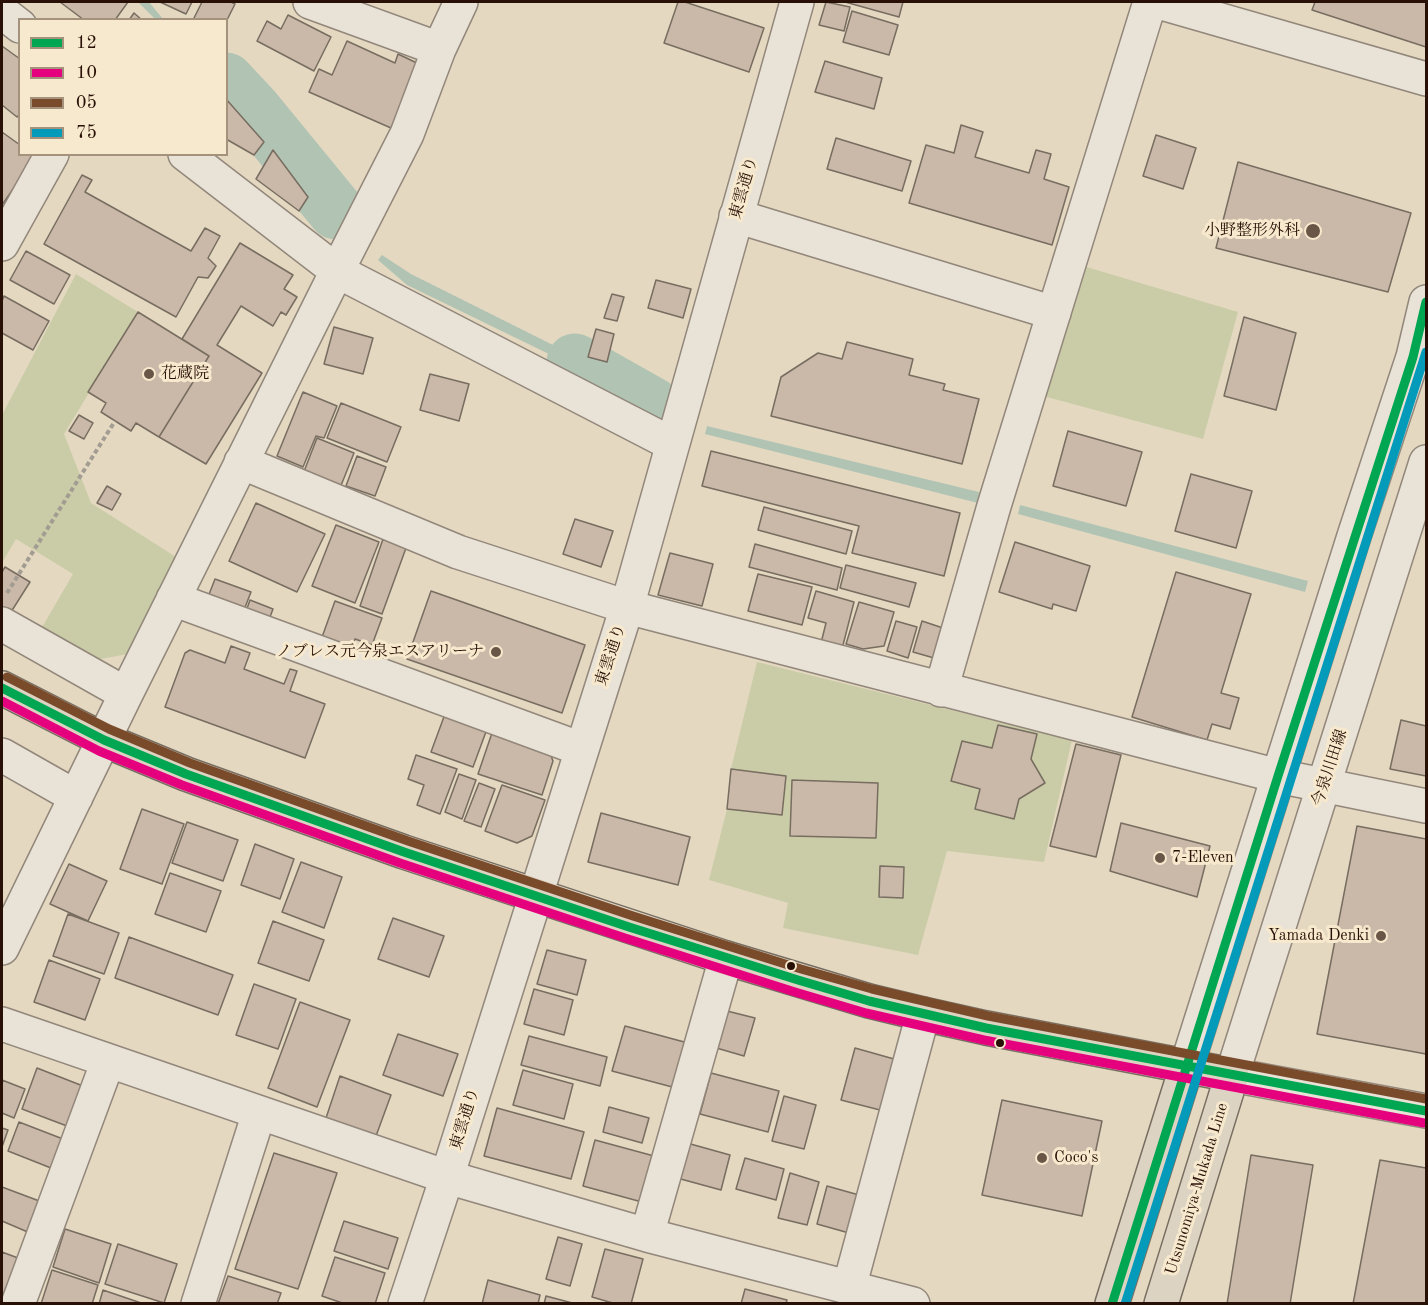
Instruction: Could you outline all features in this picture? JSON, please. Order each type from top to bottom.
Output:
[{"type":"main road","points":[[2,688],[104,740],[196,778],[393,848],[726,958],[923,1014],[1233,1075]]},
{"type":"main road","points":[[1112,1304],[1186,1065]]},
{"type":"main road","name":"Utsunomiya-Mukada Line","points":[[1161,1304],[1233,1075]]},
{"type":"street","points":[[310,2],[439,49]]},
{"type":"street","points":[[2,948],[172,599],[407,134],[439,49],[461,2]]},
{"type":"street","name":"東雲通り","points":[[405,1304],[627,607],[797,2]]},
{"type":"street","points":[[941,690],[994,506],[1150,2]]},
{"type":"street","points":[[1158,2],[1243,13],[1426,79]]},
{"type":"street","points":[[2,12],[18,24]]},
{"type":"street","points":[[2,244],[51,156]]},
{"type":"street","points":[[188,156],[337,272],[672,444]]},
{"type":"street","points":[[736,216],[1054,313]]},
{"type":"street","points":[[1186,1065],[1413,357],[1426,302]]},
{"type":"street","points":[[241,462],[458,552],[627,607],[1278,776],[1426,806]]},
{"type":"street","name":"今泉川田線","points":[[1233,1075],[1426,462]]},
{"type":"street","points":[[172,599],[581,749]]},
{"type":"street","points":[[2,624],[126,694]]},
{"type":"street","points":[[2,756],[76,797]]},
{"type":"street","points":[[647,1235],[726,958]]},
{"type":"street","points":[[849,1288],[923,1014]]},
{"type":"street","points":[[2,1024],[447,1178],[647,1235],[913,1304]]},
{"type":"street","points":[[18,1304],[108,1061]]},
{"type":"street","points":[[1233,1075],[1426,1111]]},
{"type":"street","points":[[198,1304],[258,1113]]},
{"type":"path","points":[[2,601],[115,421]]},
{"type":"green space","points":[[1083,266],[1238,312],[1203,439],[1043,396]]},
{"type":"green space","points":[[76,274],[138,312],[64,434],[91,503],[176,557],[128,654],[95,660],[41,629],[73,574],[16,539],[2,563],[2,415]]},
{"type":"green space","points":[[757,662],[1072,740],[1044,862],[947,851],[918,955],[783,928],[788,903],[709,880],[727,809],[731,769]]},
{"type":"shaded area","points":[[138,2],[149,2],[162,18],[154,18]]},
{"type":"shaded area","points":[[228,78],[247,95],[325,192],[316,195],[243,103],[228,90]]},
{"type":"shaded area","points":[[382,255],[411,274],[553,345],[646,399],[639,403],[553,356],[407,285],[378,260]]},
{"type":"shaded area","points":[[707,426],[979,492],[978,503],[705,434]]},
{"type":"shaded area","points":[[1020,505],[1308,581],[1305,592],[1018,514]]},
{"type":"building","points":[[60,2],[128,2],[116,18],[81,18]]},
{"type":"building","points":[[160,2],[192,2],[186,14]]},
{"type":"building","points":[[202,2],[235,4],[228,18],[194,18]]},
{"type":"building","points":[[678,2],[685,2],[764,28],[749,72],[664,43]]},
{"type":"building","points":[[826,2],[850,7],[844,31],[819,25]]},
{"type":"building","points":[[845,2],[903,2],[899,17]]},
{"type":"building","points":[[1315,2],[1426,2],[1426,47],[1312,10]]},
{"type":"building","points":[[852,11],[898,25],[889,55],[843,42]]},
{"type":"building","points":[[134,13],[140,18],[130,18]]},
{"type":"building","points":[[288,15],[331,37],[314,71],[257,41],[267,21],[281,29]]},
{"type":"building","points":[[347,41],[395,63],[398,54],[419,64],[391,128],[309,92],[319,69],[332,75]]},
{"type":"building","points":[[2,46],[18,58],[18,116],[2,105]]},
{"type":"building","points":[[825,61],[882,78],[874,109],[815,92]]},
{"type":"building","points":[[228,101],[264,142],[254,155],[228,140]]},
{"type":"building","points":[[961,125],[983,132],[975,157],[1029,173],[1036,150],[1051,154],[1044,179],[1069,187],[1052,245],[909,203],[926,145],[954,153]]},
{"type":"building","points":[[2,132],[18,144],[18,156],[36,156],[2,205]]},
{"type":"building","points":[[1156,135],[1196,148],[1183,189],[1143,176]]},
{"type":"building","points":[[836,138],[911,161],[902,191],[827,169]]},
{"type":"building","points":[[273,150],[308,197],[299,211],[256,179]]},
{"type":"building","name":"小野整形外科","points":[[1238,162],[1411,213],[1388,292],[1216,248]]},
{"type":"building","points":[[82,175],[92,180],[85,192],[191,251],[205,228],[220,236],[208,258],[216,266],[208,278],[198,277],[176,317],[44,244]]},
{"type":"building","points":[[240,243],[293,275],[284,289],[297,297],[286,315],[281,312],[273,326],[241,306],[217,345],[262,373],[206,464],[159,437],[209,356],[182,339]]},
{"type":"building","points":[[26,251],[70,275],[54,304],[10,280]]},
{"type":"building","points":[[656,280],[691,289],[683,318],[648,308]]},
{"type":"building","points":[[612,294],[624,297],[617,321],[604,318]]},
{"type":"building","points":[[4,296],[49,321],[33,350],[2,333]]},
{"type":"building","name":"花蔵院","points":[[138,312],[209,356],[159,437],[136,423],[131,431],[101,412],[106,403],[88,392]]},
{"type":"building","points":[[1244,317],[1296,333],[1276,410],[1224,396]]},
{"type":"building","points":[[334,327],[373,338],[363,374],[324,364]]},
{"type":"building","points":[[596,329],[614,334],[607,362],[588,357]]},
{"type":"building","points":[[847,342],[913,359],[909,375],[945,384],[943,390],[979,399],[962,464],[771,416],[781,377],[818,353],[842,359]]},
{"type":"building","points":[[430,374],[469,384],[459,421],[420,410]]},
{"type":"building","points":[[303,392],[337,406],[324,438],[316,436],[303,467],[277,456]]},
{"type":"building","points":[[341,403],[401,427],[387,462],[327,438]]},
{"type":"building","points":[[79,415],[93,423],[84,439],[69,431]]},
{"type":"building","points":[[1068,431],[1142,452],[1126,506],[1053,486]]},
{"type":"building","points":[[317,438],[354,453],[340,488],[303,474]]},
{"type":"building","points":[[711,451],[960,513],[944,576],[852,553],[859,526],[702,486]]},
{"type":"building","points":[[357,456],[386,467],[375,496],[346,486]]},
{"type":"building","points":[[1191,474],[1252,491],[1236,548],[1175,531]]},
{"type":"building","points":[[107,486],[121,494],[112,510],[97,503]]},
{"type":"building","points":[[256,503],[325,534],[297,592],[229,561]]},
{"type":"building","points":[[764,507],[852,531],[846,554],[758,530]]},
{"type":"building","points":[[575,519],[613,531],[601,567],[563,554]]},
{"type":"building","points":[[336,525],[379,542],[355,603],[312,586]]},
{"type":"building","points":[[383,539],[406,548],[382,614],[360,606]]},
{"type":"building","points":[[1015,542],[1090,566],[1076,611],[1053,604],[1052,609],[999,592]]},
{"type":"building","points":[[755,544],[842,568],[837,590],[749,567]]},
{"type":"building","points":[[670,553],[713,564],[702,606],[658,595]]},
{"type":"building","points":[[846,565],[916,583],[909,607],[840,588]]},
{"type":"building","points":[[5,567],[30,582],[11,612],[2,606],[2,572]]},
{"type":"building","points":[[1176,572],[1251,594],[1221,693],[1239,698],[1230,729],[1212,724],[1207,740],[1132,717]]},
{"type":"building","points":[[758,574],[812,587],[802,625],[748,611]]},
{"type":"building","points":[[215,579],[251,592],[242,615],[206,602]]},
{"type":"building","name":"ノブレス元今泉エスアリーナ","points":[[431,591],[585,645],[562,713],[407,659]]},
{"type":"building","points":[[816,591],[854,602],[842,649],[821,643],[826,623],[808,618]]},
{"type":"building","points":[[250,600],[273,609],[267,625],[244,617]]},
{"type":"building","points":[[335,601],[382,618],[372,645],[355,639],[351,650],[321,640]]},
{"type":"building","points":[[859,602],[894,612],[884,646],[863,649],[846,644]]},
{"type":"building","points":[[896,621],[917,627],[908,658],[887,651]]},
{"type":"building","points":[[922,621],[943,628],[934,658],[913,652]]},
{"type":"building","points":[[231,646],[250,653],[244,669],[284,684],[290,669],[297,671],[290,691],[325,704],[305,758],[165,707],[185,653],[190,650],[225,663]]},
{"type":"building","points":[[445,714],[487,729],[473,767],[431,752]]},
{"type":"building","points":[[1401,720],[1426,726],[1426,776],[1390,769]]},
{"type":"building","points":[[998,725],[1037,734],[1031,759],[1045,783],[1019,799],[1014,819],[975,809],[980,789],[951,781],[962,741],[992,748]]},
{"type":"building","points":[[493,730],[548,748],[553,761],[542,795],[478,774]]},
{"type":"building","points":[[1076,744],[1121,755],[1096,857],[1050,846]]},
{"type":"building","points":[[416,755],[457,769],[440,814],[417,805],[424,785],[408,779]]},
{"type":"building","points":[[731,769],[786,776],[782,815],[727,809]]},
{"type":"building","points":[[459,774],[476,780],[462,819],[445,812]]},
{"type":"building","points":[[792,780],[878,783],[876,838],[790,836]]},
{"type":"building","points":[[479,783],[495,789],[481,827],[464,821]]},
{"type":"building","points":[[502,785],[545,800],[532,836],[517,843],[485,831]]},
{"type":"building","points":[[142,809],[184,824],[162,884],[120,869]]},
{"type":"building","points":[[601,813],[690,837],[678,885],[588,862]]},
{"type":"building","points":[[187,822],[238,840],[223,881],[172,863]]},
{"type":"building","name":"7-Eleven","points":[[1121,823],[1210,846],[1197,897],[1110,871]]},
{"type":"building","name":"Yamada Denki","points":[[1357,826],[1426,839],[1426,1054],[1317,1034]]},
{"type":"building","points":[[255,844],[294,859],[280,899],[241,885]]},
{"type":"building","points":[[301,862],[342,877],[324,928],[282,912]]},
{"type":"building","points":[[69,864],[107,881],[88,921],[50,904]]},
{"type":"building","points":[[880,866],[904,867],[903,898],[879,897]]},
{"type":"building","points":[[170,873],[221,891],[206,932],[155,914]]},
{"type":"building","points":[[68,914],[119,933],[104,974],[53,956]]},
{"type":"building","points":[[393,918],[444,936],[429,977],[378,959]]},
{"type":"building","points":[[273,921],[324,940],[309,981],[258,963]]},
{"type":"building","points":[[129,937],[233,975],[218,1015],[115,978]]},
{"type":"building","points":[[547,950],[586,960],[577,995],[537,984]]},
{"type":"building","points":[[49,960],[100,979],[85,1020],[34,1002]]},
{"type":"building","points":[[254,984],[296,999],[278,1049],[236,1035]]},
{"type":"building","points":[[534,989],[573,1000],[564,1035],[524,1024]]},
{"type":"building","points":[[300,1002],[350,1020],[317,1107],[268,1088]]},
{"type":"building","points":[[723,1010],[755,1018],[744,1056],[713,1047]]},
{"type":"building","points":[[625,1026],[688,1043],[676,1088],[612,1071]]},
{"type":"building","points":[[398,1034],[458,1054],[443,1096],[383,1075]]},
{"type":"building","points":[[529,1036],[607,1057],[600,1086],[521,1065]]},
{"type":"building","points":[[855,1048],[894,1059],[880,1110],[841,1100]]},
{"type":"building","points":[[37,1068],[83,1086],[67,1126],[22,1109]]},
{"type":"building","points":[[523,1070],[573,1084],[564,1119],[513,1105]]},
{"type":"building","points":[[711,1073],[779,1091],[768,1132],[700,1114]]},
{"type":"building","points":[[340,1076],[391,1095],[376,1136],[326,1118]]},
{"type":"building","points":[[2,1080],[25,1089],[14,1118],[2,1113]]},
{"type":"building","points":[[784,1096],[816,1105],[804,1149],[772,1141]]},
{"type":"building","name":"Coco's","points":[[1002,1100],[1102,1121],[1082,1216],[982,1195]]},
{"type":"building","points":[[609,1107],[649,1118],[642,1143],[603,1132]]},
{"type":"building","points":[[497,1108],[584,1132],[571,1179],[484,1156]]},
{"type":"building","points":[[19,1122],[63,1139],[51,1168],[8,1151]]},
{"type":"building","points":[[2,1128],[8,1130],[2,1147]]},
{"type":"building","points":[[595,1140],[654,1156],[642,1202],[583,1186]]},
{"type":"building","points":[[687,1143],[730,1155],[721,1190],[677,1178]]},
{"type":"building","points":[[274,1153],[337,1173],[298,1289],[235,1269]]},
{"type":"building","points":[[1251,1155],[1313,1165],[1290,1304],[1227,1304]]},
{"type":"building","points":[[745,1158],[784,1169],[776,1200],[736,1189]]},
{"type":"building","points":[[1380,1160],[1426,1168],[1426,1304],[1353,1304]]},
{"type":"building","points":[[790,1173],[819,1182],[807,1225],[778,1218]]},
{"type":"building","points":[[827,1186],[859,1195],[849,1233],[817,1224]]},
{"type":"building","points":[[2,1187],[42,1202],[30,1233],[2,1221]]},
{"type":"building","points":[[344,1221],[398,1238],[388,1269],[334,1251]]},
{"type":"building","points":[[65,1229],[111,1244],[99,1283],[53,1267]]},
{"type":"building","points":[[558,1237],[582,1244],[570,1286],[546,1279]]},
{"type":"building","points":[[118,1244],[177,1264],[164,1303],[105,1284]]},
{"type":"building","points":[[605,1249],[643,1259],[631,1304],[616,1304],[592,1297]]},
{"type":"building","points":[[2,1252],[18,1258],[2,1298]]},
{"type":"building","points":[[335,1257],[385,1273],[375,1304],[345,1304],[322,1296]]},
{"type":"building","points":[[52,1270],[98,1285],[92,1304],[41,1304]]},
{"type":"building","points":[[228,1276],[281,1293],[277,1304],[218,1304]]},
{"type":"building","points":[[488,1280],[540,1295],[538,1304],[482,1304]]},
{"type":"building","points":[[745,1289],[787,1300],[786,1304],[741,1304]]},
{"type":"building","points":[[103,1290],[144,1304],[99,1304]]},
{"type":"building","points":[[546,1296],[576,1304],[544,1304]]},
{"type":"waterway","points":[[228,83],[254,111],[336,211]]},
{"type":"waterway","points":[[575,362],[653,406]]},
{"type":"transit line","name":"12","points":[[1112,1304],[1413,357],[1426,302]]},
{"type":"transit line","name":"75","points":[[1125,1304],[1426,352]]},
{"type":"transit line","name":"05","points":[[7,677],[109,729],[190,763],[408,841],[801,969],[872,989],[988,1016],[1426,1099]]},
{"type":"transit line","name":"12","points":[[2,688],[104,740],[186,774],[404,852],[629,927],[798,980],[869,1001],[986,1028],[1426,1111]]},
{"type":"transit line","name":"10","points":[[2,701],[99,751],[182,785],[400,863],[795,992],[866,1013],[984,1040],[1424,1123]]},
{"type":"place","name":"小野整形外科","points":[[1313,231]]},
{"type":"place","name":"花蔵院","points":[[149,374]]},
{"type":"place","name":"ノブレス元今泉エスアリーナ","points":[[496,652]]},
{"type":"place","name":"7-Eleven","points":[[1160,858]]},
{"type":"place","name":"Yamada Denki","points":[[1381,936]]},
{"type":"place","name":"Coco's","points":[[1042,1158]]}]
